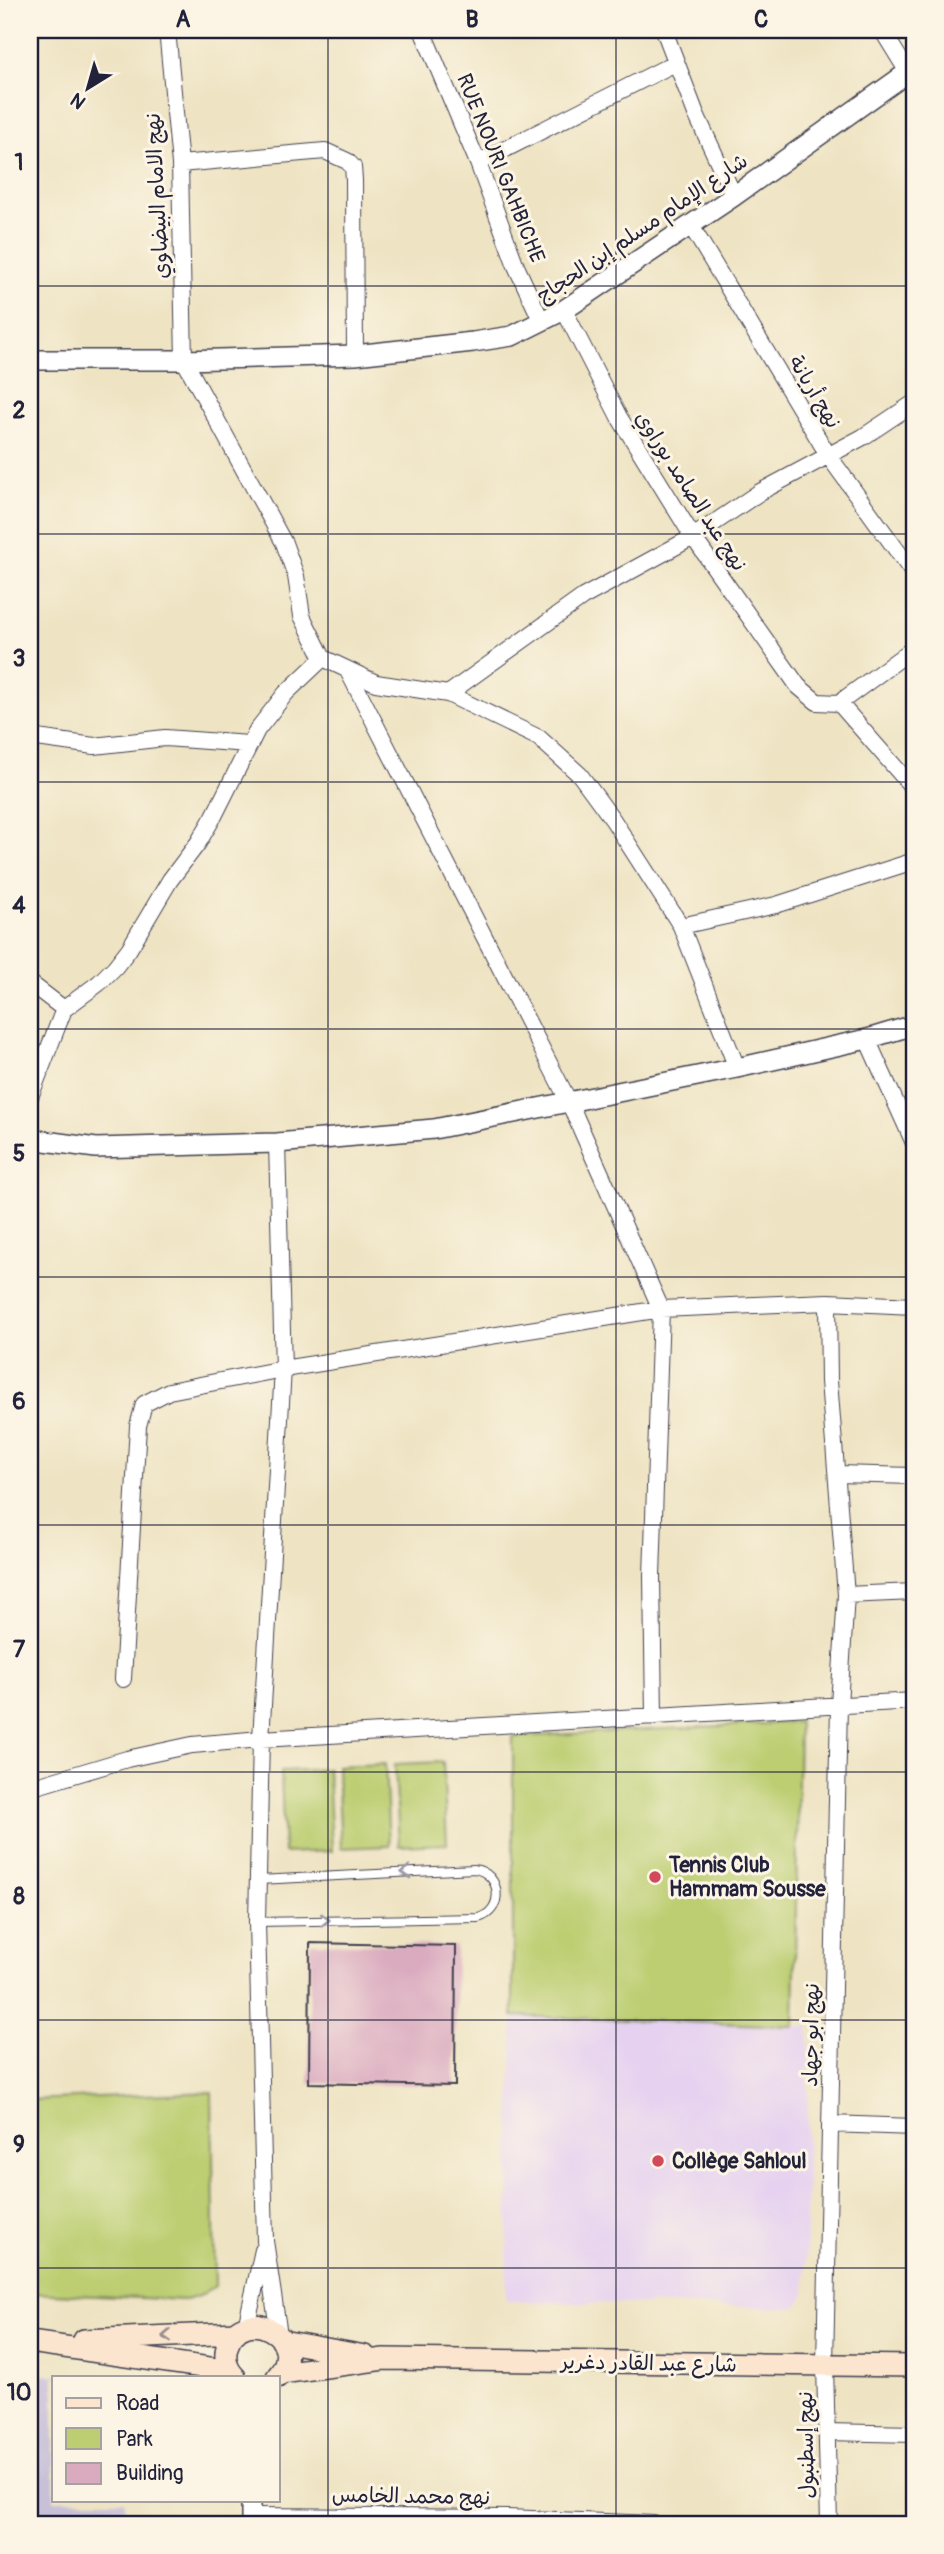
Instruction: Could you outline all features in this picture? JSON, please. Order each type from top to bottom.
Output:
[{"type":"main road","name":"شارع عبد القادر دغرير","points":[[241,2330],[264,2326],[281,2338],[384,2359]]},
{"type":"main road","points":[[33,2342],[241,2330]]},
{"type":"main road","points":[[33,2342],[233,2375],[226,2354],[229,2343],[241,2330]]},
{"type":"main road","points":[[279,2375],[287,2357],[281,2338]]},
{"type":"main road","name":"شارع عبد القادر دغرير","points":[[279,2375],[384,2359],[914,2366]]},
{"type":"street","name":"نهج الامام البيضاوي","points":[[167,30],[180,163],[184,360]]},
{"type":"street","name":"RUE NOURI GAHBICHE","points":[[422,30],[478,163],[512,255],[542,322]]},
{"type":"street","points":[[664,30],[696,114],[734,196]]},
{"type":"street","points":[[882,30],[912,75]]},
{"type":"street","points":[[478,163],[675,63]]},
{"type":"street","name":"شارع اﻹمام مسلم إبن الحجاج","points":[[30,360],[184,360],[355,355],[512,336],[564,310],[912,75]]},
{"type":"street","points":[[180,163],[325,151],[347,161],[353,167],[355,355]]},
{"type":"street","name":"نهج أريانة","points":[[690,225],[828,455],[914,574]]},
{"type":"street","name":"نهج عبد الصامد بوراوي","points":[[564,310],[619,418],[693,537],[798,686],[817,702],[839,703]]},
{"type":"street","points":[[184,360],[284,543],[296,576],[302,616],[323,658],[376,683],[447,695],[539,738],[580,775],[614,820],[681,926],[737,1068]]},
{"type":"street","points":[[447,695],[583,597],[693,537],[760,492],[863,437],[914,403]]},
{"type":"street","points":[[914,648],[839,703],[914,789]]},
{"type":"street","points":[[30,1097],[64,1009],[99,983],[129,949],[170,880],[198,843],[214,816],[249,744],[270,711],[323,658]]},
{"type":"street","points":[[347,669],[569,1102],[661,1309],[652,1577],[654,1717]]},
{"type":"street","points":[[30,737],[94,746],[165,738],[249,744]]},
{"type":"street","points":[[681,926],[776,905],[914,860]]},
{"type":"street","points":[[30,983],[64,1009]]},
{"type":"street","points":[[30,1139],[42,1143],[96,1147],[277,1143],[434,1129],[867,1040],[914,1025]]},
{"type":"street","points":[[867,1040],[914,1143]]},
{"type":"street","points":[[277,1143],[283,1369],[261,1739],[257,1922],[265,2241],[281,2338]]},
{"type":"street","points":[[123,1679],[138,1426],[144,1404],[169,1391],[283,1369],[661,1309],[828,1302],[914,1306]]},
{"type":"street","name":"نهج ابو جهاد","points":[[825,2365],[839,1704],[846,1595],[829,1381],[828,1302]]},
{"type":"street","points":[[836,1474],[914,1476]]},
{"type":"street","points":[[846,1595],[914,1592]]},
{"type":"street","points":[[30,1787],[127,1759],[192,1745],[914,1701]]},
{"type":"street","points":[[830,2124],[914,2127]]},
{"type":"street","points":[[241,2330],[265,2241]]},
{"type":"street","name":"نهج إسطنبول","points":[[825,2365],[829,2524]]},
{"type":"street","points":[[827,2432],[914,2434]]},
{"type":"street","name":"نهج محمد الخامس","points":[[251,2513],[385,2520],[654,2524]]},
{"type":"lane","points":[[257,1922],[478,1917],[487,1915],[492,1910],[496,1893],[493,1879],[485,1871],[474,1869],[259,1880]]},
{"type":"shaded area","name":"Collège Sahloul","points":[[513,2016],[809,2027],[805,2294],[798,2305],[791,2308],[506,2301]]},
{"type":"shaded area","points":[[30,2375],[74,2376],[52,2376],[52,2502],[124,2502],[125,2524],[30,2524]]},
{"type":"green space","name":"Tennis Club Hammam Sousse","points":[[799,1722],[794,2026],[513,2016],[513,1737]]},
{"type":"green space","points":[[443,1762],[447,1844],[399,1846],[395,1764]]},
{"type":"green space","points":[[385,1764],[389,1846],[341,1848],[337,1766]]},
{"type":"green space","points":[[328,1769],[332,1851],[284,1853],[281,1771]]},
{"type":"green space","points":[[212,2092],[215,2286],[199,2296],[185,2300],[30,2293],[30,2100]]},
{"type":"building","points":[[310,1943],[456,1946],[455,2086],[309,2083]]},
{"type":"place","name":"Tennis Club Hammam Sousse","points":[[655,1877]]},
{"type":"place","name":"Collège Sahloul","points":[[658,2161]]}]
